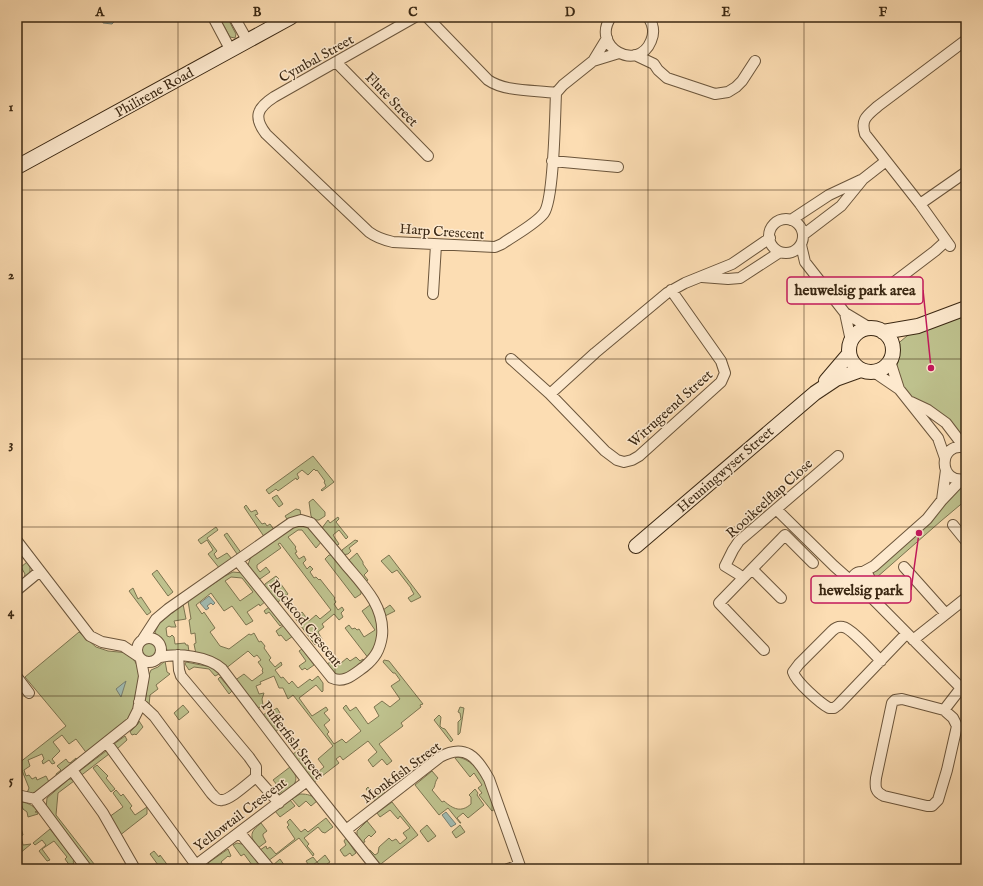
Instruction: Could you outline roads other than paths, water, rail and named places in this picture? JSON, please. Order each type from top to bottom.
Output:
[{"type":"street","points":[[213,17],[230,49]]},
{"type":"street","points":[[234,17],[247,40]]},
{"type":"street","name":"Philirene Road","points":[[17,167],[230,49],[291,17]]},
{"type":"street","name":"Cymbal Street","points":[[259,117],[261,108],[264,104],[415,17]]},
{"type":"street","points":[[427,17],[488,80],[495,85],[507,88],[556,93],[567,81],[593,61],[619,53]]},
{"type":"street","points":[[603,17],[607,35],[612,47],[619,53],[630,56],[635,55],[642,52],[651,43]]},
{"type":"street","points":[[593,61],[607,35],[607,25],[611,17]]},
{"type":"street","points":[[648,17],[653,27]]},
{"type":"street","points":[[658,17],[653,27],[651,43],[654,64],[667,78],[709,93],[721,94],[728,92],[742,81],[755,61]]},
{"type":"street","points":[[889,286],[948,244],[920,204],[865,134],[863,128],[864,120],[878,106],[966,40]]},
{"type":"street","points":[[635,55],[654,64]]},
{"type":"street","name":"Flute Street","points":[[337,63],[428,156]]},
{"type":"street","name":"Harp Crescent","points":[[259,117],[259,122],[266,134],[369,232],[382,240],[436,245],[495,247],[502,244],[542,216],[548,204],[556,93]]},
{"type":"street","points":[[552,161],[618,167]]},
{"type":"street","points":[[886,161],[863,179],[829,195],[792,220],[783,220],[776,223],[771,230],[770,238],[773,246],[805,262],[845,312],[890,340],[891,355],[899,389]]},
{"type":"street","points":[[920,204],[966,172]]},
{"type":"street","points":[[700,277],[736,279],[744,276],[754,268],[783,252],[797,249],[802,240],[847,199],[863,179]]},
{"type":"street","points":[[815,204],[826,217]]},
{"type":"street","points":[[792,220],[800,226],[805,262]]},
{"type":"street","points":[[550,394],[595,353],[671,290],[685,283],[728,267],[770,238]]},
{"type":"street","points":[[433,294],[436,245]]},
{"type":"street","points":[[744,256],[754,268]]},
{"type":"street","name":"Witrugeend Street","points":[[511,359],[550,394],[605,451],[617,460],[627,461],[635,459],[721,382],[725,373],[721,361],[671,290]]},
{"type":"street","points":[[850,347],[858,332],[918,326],[966,308]]},
{"type":"street","points":[[845,312],[850,347],[850,359],[855,366],[868,371],[899,389],[938,438],[945,458],[944,464],[946,470],[952,478],[964,479]]},
{"type":"street","points":[[868,371],[886,366],[891,355],[918,326]]},
{"type":"street","name":"Heuningwyser Street","points":[[815,393],[850,347]]},
{"type":"street","name":"Heuningwyser Street","points":[[636,546],[815,393],[836,379],[868,371]]},
{"type":"street","points":[[909,401],[928,410],[946,423],[964,448]]},
{"type":"street","points":[[938,438],[964,448]]},
{"type":"street","points":[[945,458],[953,449],[964,448]]},
{"type":"street","name":"Rooikeelflap Close","points":[[742,578],[726,566],[733,550],[740,541],[838,456]]},
{"type":"street","points":[[942,500],[946,470]]},
{"type":"street","points":[[861,580],[874,566],[927,519],[942,500],[964,479]]},
{"type":"street","points":[[777,510],[842,573],[861,580],[872,598],[964,690],[944,710]]},
{"type":"street","name":"Rockcod Crescent","points":[[142,640],[156,619],[168,609],[290,524],[301,520],[311,523],[364,586],[377,606],[382,620],[382,629],[379,650],[376,655],[372,660],[347,678],[340,680],[332,678],[238,561]]},
{"type":"street","points":[[953,525],[966,541]]},
{"type":"street","points":[[764,650],[719,603],[785,535],[813,563]]},
{"type":"street","name":"Pufferfish Street","points":[[17,541],[90,636],[102,642],[123,646],[150,663],[157,659],[175,655],[208,660],[222,669],[307,781],[377,869]]},
{"type":"street","points":[[904,567],[946,614]]},
{"type":"street","points":[[752,569],[781,598]]},
{"type":"street","points":[[17,590],[40,571]]},
{"type":"street","points":[[881,661],[848,629],[841,626],[836,627],[793,672],[796,679],[821,702],[831,708],[838,705],[881,661],[910,637],[946,614],[966,598]]},
{"type":"street","points":[[144,676],[162,652],[153,624]]},
{"type":"street","name":"Pufferfish Street","points":[[123,646],[151,638],[175,655]]},
{"type":"street","points":[[34,799],[108,742],[136,717],[144,676],[137,649],[142,640]]},
{"type":"street","points":[[175,655],[181,676],[249,757],[256,767],[256,777],[279,803]]},
{"type":"street","points":[[17,677],[29,693]]},
{"type":"street","points":[[902,699],[944,710],[953,718],[957,726],[947,770],[938,800],[932,806],[927,806],[879,794],[876,788],[876,778],[893,701],[902,699]]},
{"type":"street","points":[[140,702],[154,716],[211,793],[218,800],[230,797],[256,777]]},
{"type":"street","points":[[108,742],[194,867]]},
{"type":"street","name":"Monkfish Street","points":[[346,830],[440,757],[454,751],[461,751],[473,757],[490,779],[520,867]]},
{"type":"street","points":[[72,770],[102,813],[135,869]]},
{"type":"street","name":"Yellowtail Crescent","points":[[194,867],[307,781]]},
{"type":"street","points":[[17,795],[34,799],[87,869]]},
{"type":"street","points":[[240,832],[270,869]]},
{"type":"street","points":[[508,869],[520,867]]},
{"type":"water","points":[[101,17],[112,17],[114,22],[112,24],[103,23]]},
{"type":"water","points":[[209,596],[215,603],[213,605],[211,603],[207,606],[209,608],[206,610],[200,603]]},
{"type":"water","points":[[126,681],[121,697],[116,689]]},
{"type":"water","points":[[446,812],[456,824],[451,827],[442,815]]},
{"type":"place","name":"heuwelsig park area","points":[[931,368]]},
{"type":"place","name":"hewelsig park","points":[[919,533]]}]
